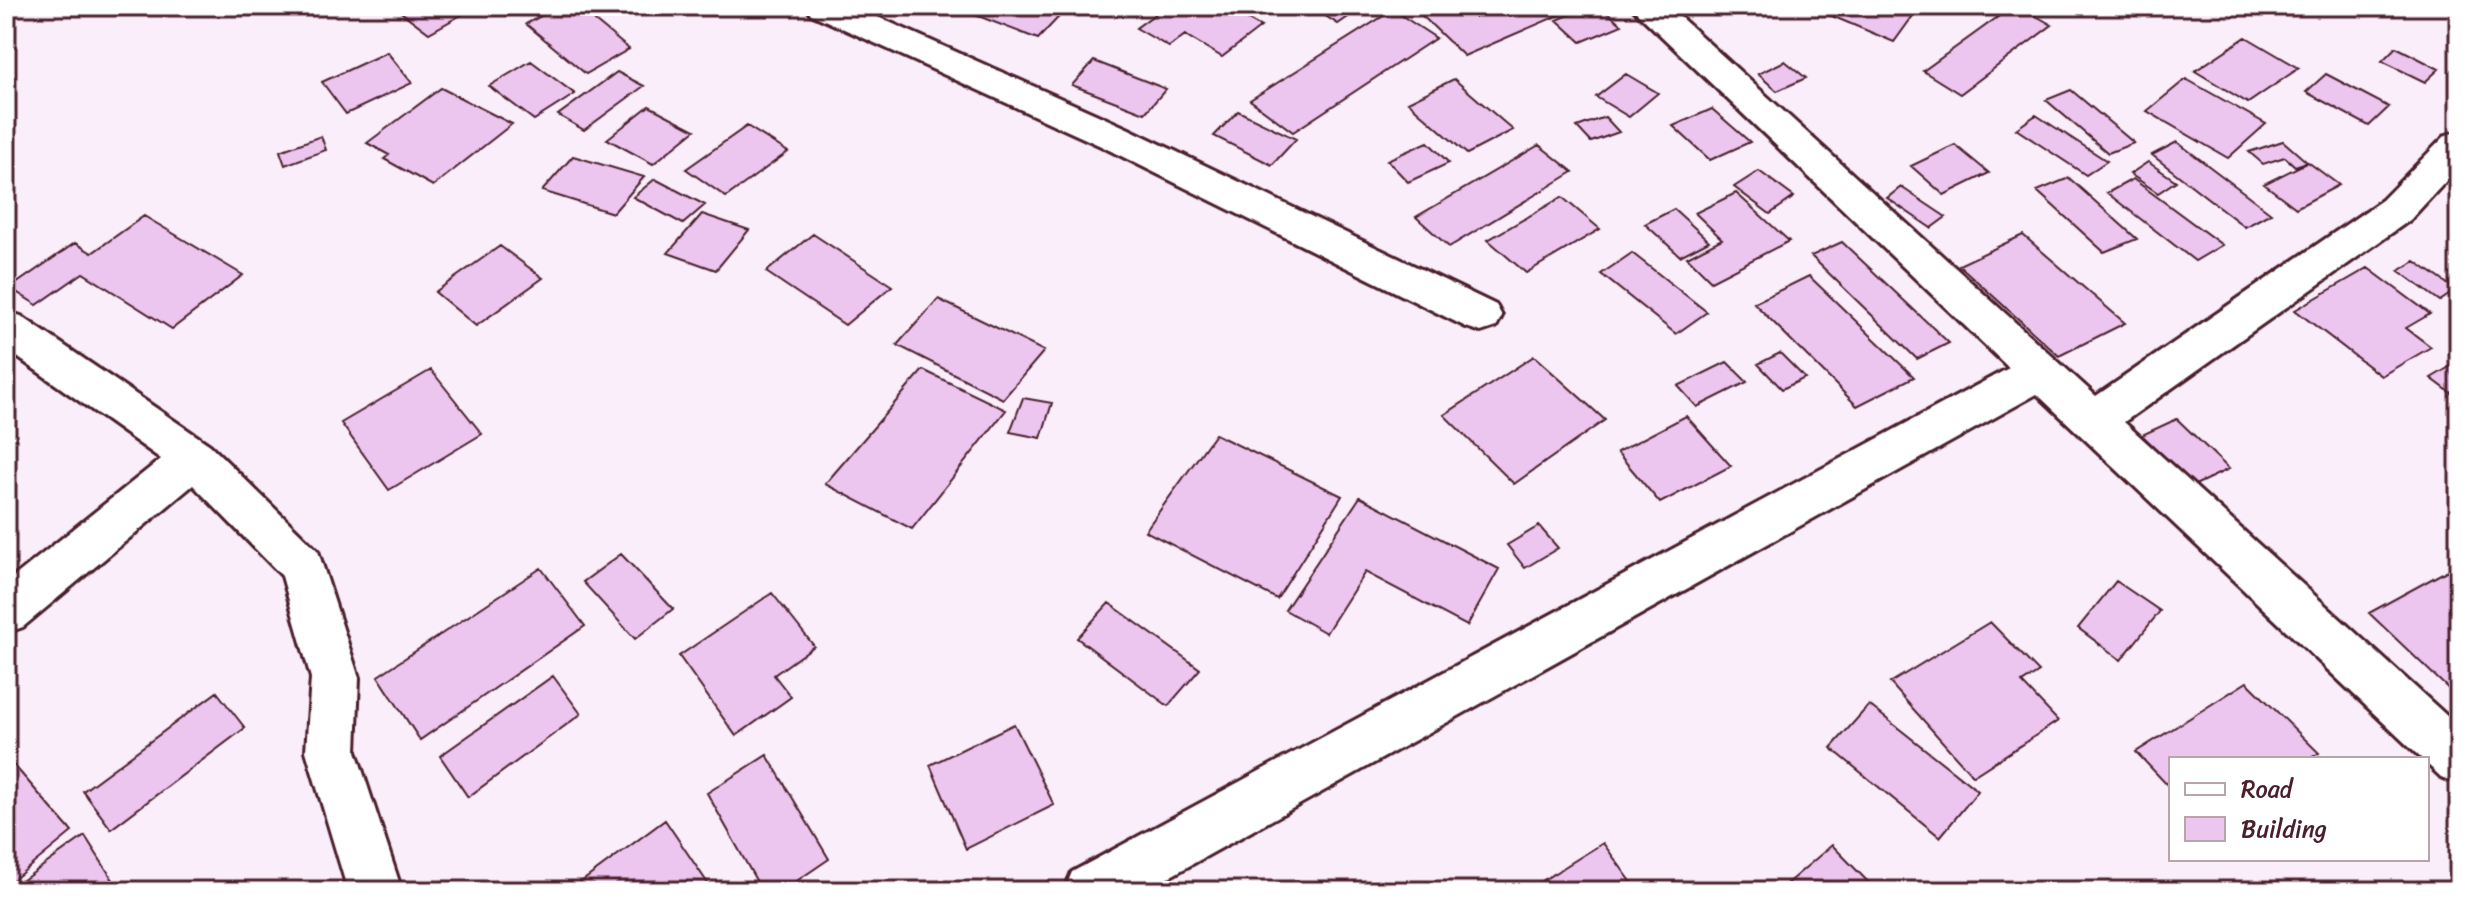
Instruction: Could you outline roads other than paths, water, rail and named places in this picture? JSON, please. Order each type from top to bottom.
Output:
[{"type":"street","points":[[823,6],[1114,137],[1481,316]]},
{"type":"street","points":[[1647,6],[2459,760]]},
{"type":"street","points":[[2092,421],[2396,210],[2459,144]]},
{"type":"street","points":[[6,327],[194,458],[302,565],[335,678],[331,751],[375,891]]},
{"type":"street","points":[[1091,891],[2040,372]]},
{"type":"street","points":[[6,612],[194,458]]}]
